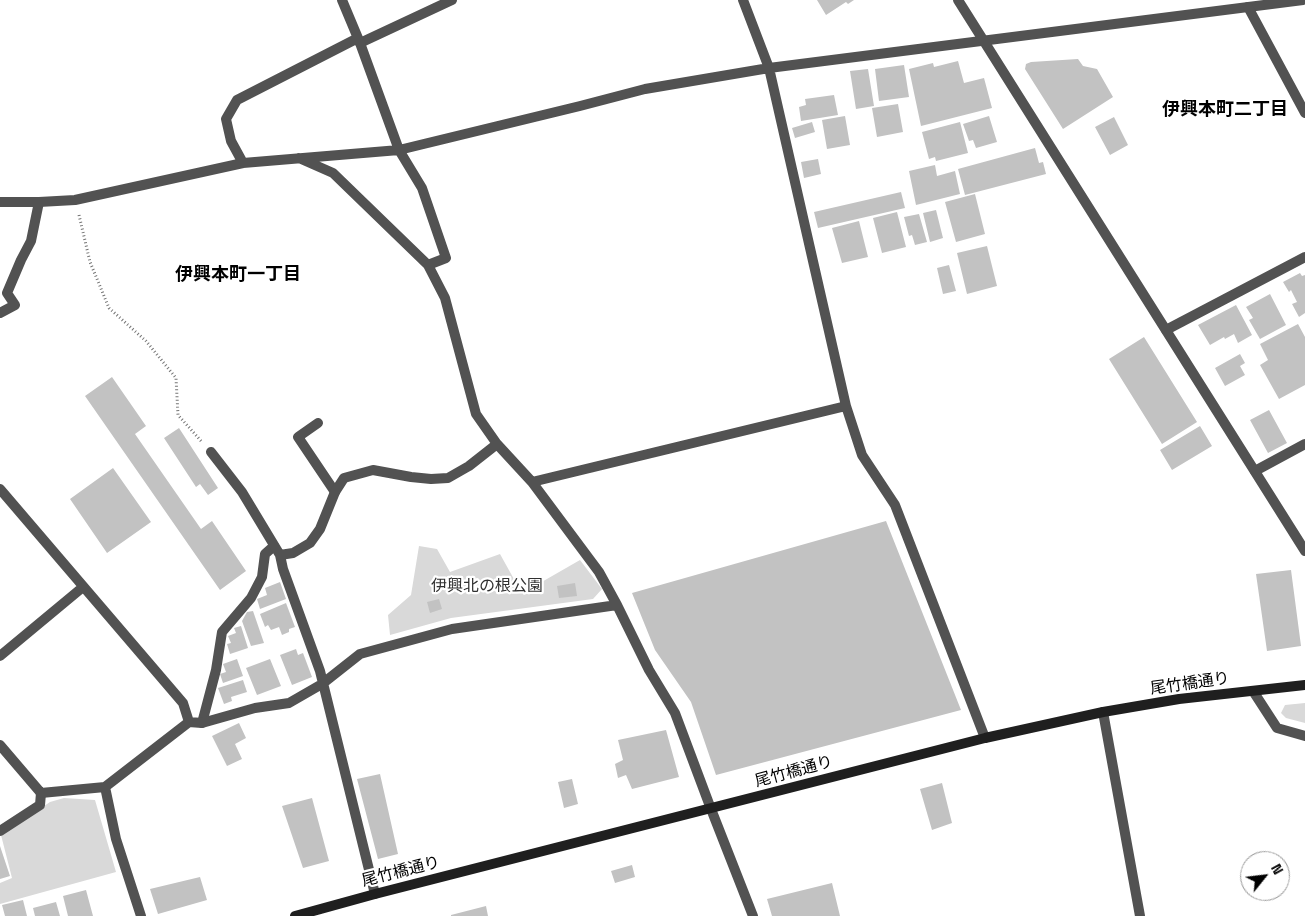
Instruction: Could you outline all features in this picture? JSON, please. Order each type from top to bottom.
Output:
[{"type":"main road","name":"尾竹橋通り","points":[[295,916],[308,915],[375,894],[985,738],[1102,712],[1179,700],[1305,685]]},
{"type":"street","points":[[342,0],[399,150],[422,188],[446,258],[428,265]]},
{"type":"street","points":[[243,163],[231,141],[226,119],[237,100],[359,41],[452,0]]},
{"type":"street","points":[[743,0],[769,68],[846,406],[862,455],[895,505],[985,738]]},
{"type":"street","points":[[958,0],[1305,550]]},
{"type":"street","points":[[0,202],[75,200],[243,163],[399,150],[645,89],[769,68],[984,42],[1246,3],[1303,0]]},
{"type":"street","points":[[1246,3],[1305,113]]},
{"type":"street","points":[[298,158],[333,174],[428,265],[445,298],[476,414],[497,444],[532,482],[599,572],[618,605],[650,670],[674,713],[753,916]]},
{"type":"street","points":[[0,313],[15,305],[7,293],[31,242],[38,202]]},
{"type":"street","points":[[1166,330],[1305,257]]},
{"type":"street","points":[[532,482],[846,406]]},
{"type":"street","points":[[318,424],[298,437],[335,492]]},
{"type":"street","points":[[280,555],[293,553],[310,543],[320,529],[335,492],[344,478],[374,470],[411,477],[448,478],[469,466],[497,444]]},
{"type":"street","points":[[1254,471],[1305,444]]},
{"type":"street","points":[[211,452],[242,492],[280,555],[283,569],[320,671],[375,894]]},
{"type":"street","points":[[0,489],[183,703],[189,722]]},
{"type":"street","points":[[202,723],[216,670],[222,632],[251,598],[262,578],[265,554],[274,546]]},
{"type":"street","points":[[0,656],[83,587]]},
{"type":"street","points":[[40,794],[104,787],[189,722],[202,723],[255,708],[289,703],[322,684],[360,654],[452,629],[618,605]]},
{"type":"street","points":[[1253,691],[1277,728],[1305,736]]},
{"type":"street","points":[[1102,712],[1140,916]]},
{"type":"street","points":[[0,745],[40,794],[40,805],[0,831]]},
{"type":"street","points":[[104,787],[116,839],[141,916]]},
{"type":"path","points":[[75,200],[90,262],[109,308],[146,340],[176,378],[178,415],[211,452]]},
{"type":"green space","name":"伊興北の根公園","points":[[419,546],[437,549],[450,572],[500,554],[515,581],[533,587],[580,560],[602,589],[593,599],[451,618],[390,635],[388,615],[411,595]]},
{"type":"green space","points":[[1305,703],[1305,723],[1286,718],[1281,713],[1285,705]]},
{"type":"green space","points":[[64,798],[95,800],[116,872],[0,904],[0,883],[12,878],[1,835],[50,802]]},
{"type":"building","points":[[817,0],[854,0],[848,4],[846,2],[826,15]]},
{"type":"building","points":[[1078,59],[1083,66],[1097,69],[1113,97],[1063,129],[1025,69],[1026,64],[1031,62]]},
{"type":"building","points":[[958,61],[964,83],[984,78],[992,108],[921,126],[909,69],[933,63],[934,67]]},
{"type":"building","points":[[904,65],[909,97],[879,101],[875,69]]},
{"type":"building","points":[[868,69],[874,106],[856,109],[850,71]]},
{"type":"building","points":[[834,95],[838,115],[801,121],[799,107],[806,105],[805,99]]},
{"type":"building","points":[[898,104],[903,132],[877,137],[872,108]]},
{"type":"building","points":[[845,116],[850,145],[827,149],[822,120]]},
{"type":"building","points":[[989,116],[997,142],[976,148],[973,140],[969,141],[963,124]]},
{"type":"building","points":[[1114,117],[1128,145],[1110,155],[1095,127]]},
{"type":"building","points":[[812,122],[815,132],[795,138],[792,128]]},
{"type":"building","points":[[960,122],[968,153],[936,161],[935,157],[929,159],[922,132]]},
{"type":"building","points":[[1035,148],[1039,163],[1043,162],[1046,174],[965,195],[958,169]]},
{"type":"building","points":[[818,159],[821,174],[804,178],[801,162]]},
{"type":"building","points":[[935,165],[937,176],[955,171],[960,194],[916,205],[909,171]]},
{"type":"building","points":[[901,192],[905,208],[818,228],[814,212]]},
{"type":"building","points":[[975,194],[985,234],[956,242],[945,202]]},
{"type":"building","points":[[936,210],[943,238],[930,242],[923,213]]},
{"type":"building","points":[[897,212],[906,247],[882,253],[873,218]]},
{"type":"building","points":[[919,214],[927,242],[915,245],[912,235],[909,236],[904,217]]},
{"type":"building","points":[[859,221],[868,257],[842,263],[832,228]]},
{"type":"building","points":[[987,246],[997,286],[967,294],[957,253]]},
{"type":"building","points":[[949,265],[956,291],[943,294],[937,268]]},
{"type":"building","points":[[1300,273],[1302,276],[1305,275],[1305,313],[1299,317],[1292,304],[1297,302],[1291,290],[1289,292],[1283,282]]},
{"type":"building","points":[[1270,294],[1286,325],[1260,339],[1249,320],[1253,318],[1246,307]]},
{"type":"building","points":[[1236,305],[1252,335],[1238,343],[1234,334],[1210,345],[1198,325]]},
{"type":"building","points":[[1298,324],[1305,337],[1305,385],[1279,399],[1260,365],[1268,360],[1260,344]]},
{"type":"building","points":[[1144,337],[1197,422],[1162,444],[1109,359]]},
{"type":"building","points":[[1240,354],[1245,363],[1240,366],[1245,375],[1225,386],[1215,368]]},
{"type":"building","points":[[112,377],[146,426],[135,434],[201,529],[212,521],[246,571],[220,590],[85,396]]},
{"type":"building","points":[[1269,410],[1287,443],[1268,453],[1250,420]]},
{"type":"building","points":[[1200,426],[1212,446],[1172,470],[1160,450]]},
{"type":"building","points":[[179,428],[218,488],[208,495],[200,484],[196,487],[164,438]]},
{"type":"building","points":[[113,468],[151,522],[107,553],[70,499]]},
{"type":"building","points":[[886,521],[961,710],[716,775],[691,702],[655,650],[632,593]]},
{"type":"building","points":[[1291,570],[1301,646],[1267,651],[1256,574]]},
{"type":"building","points":[[280,582],[286,599],[260,609],[257,599],[267,595],[265,588]]},
{"type":"building","points":[[575,583],[577,596],[559,598],[557,586]]},
{"type":"building","points":[[439,599],[442,609],[430,613],[427,602]]},
{"type":"building","points":[[286,603],[295,627],[282,635],[279,627],[271,630],[268,625],[265,627],[260,614]]},
{"type":"building","points":[[253,611],[264,643],[251,646],[242,621],[247,612]]},
{"type":"building","points":[[241,626],[248,648],[230,654],[227,644],[231,643],[228,636],[236,633],[234,628]]},
{"type":"building","points":[[296,649],[298,655],[303,653],[312,677],[292,685],[280,655]]},
{"type":"building","points":[[237,659],[243,676],[223,683],[220,674],[226,672],[223,664]]},
{"type":"building","points":[[270,659],[281,686],[257,695],[246,668]]},
{"type":"building","points":[[243,680],[247,692],[231,697],[232,701],[224,704],[218,688]]},
{"type":"building","points":[[239,723],[246,738],[235,744],[242,759],[227,766],[212,736]]},
{"type":"building","points":[[666,730],[679,777],[632,789],[626,775],[618,778],[615,764],[623,760],[618,740]]},
{"type":"building","points":[[380,774],[398,854],[378,859],[357,779]]},
{"type":"building","points":[[572,779],[578,804],[564,808],[558,782]]},
{"type":"building","points":[[942,783],[952,823],[932,830],[920,789]]},
{"type":"building","points":[[312,798],[329,861],[303,868],[282,806]]},
{"type":"building","points":[[0,846],[10,876],[0,879]]},
{"type":"building","points":[[632,865],[635,877],[615,883],[611,871]]},
{"type":"building","points":[[200,877],[207,900],[158,914],[150,889]]},
{"type":"building","points":[[832,883],[840,916],[772,916],[767,899]]},
{"type":"building","points":[[86,890],[93,916],[68,916],[63,896]]},
{"type":"building","points":[[23,900],[27,916],[5,916],[2,905]]},
{"type":"building","points":[[56,902],[60,916],[35,916],[33,908]]},
{"type":"building","points":[[486,906],[488,916],[451,916],[451,915]]},
{"type":"district","name":"伊興本町二丁目","points":[[1225,110]]},
{"type":"district","name":"伊興本町一丁目","points":[[238,275]]}]
